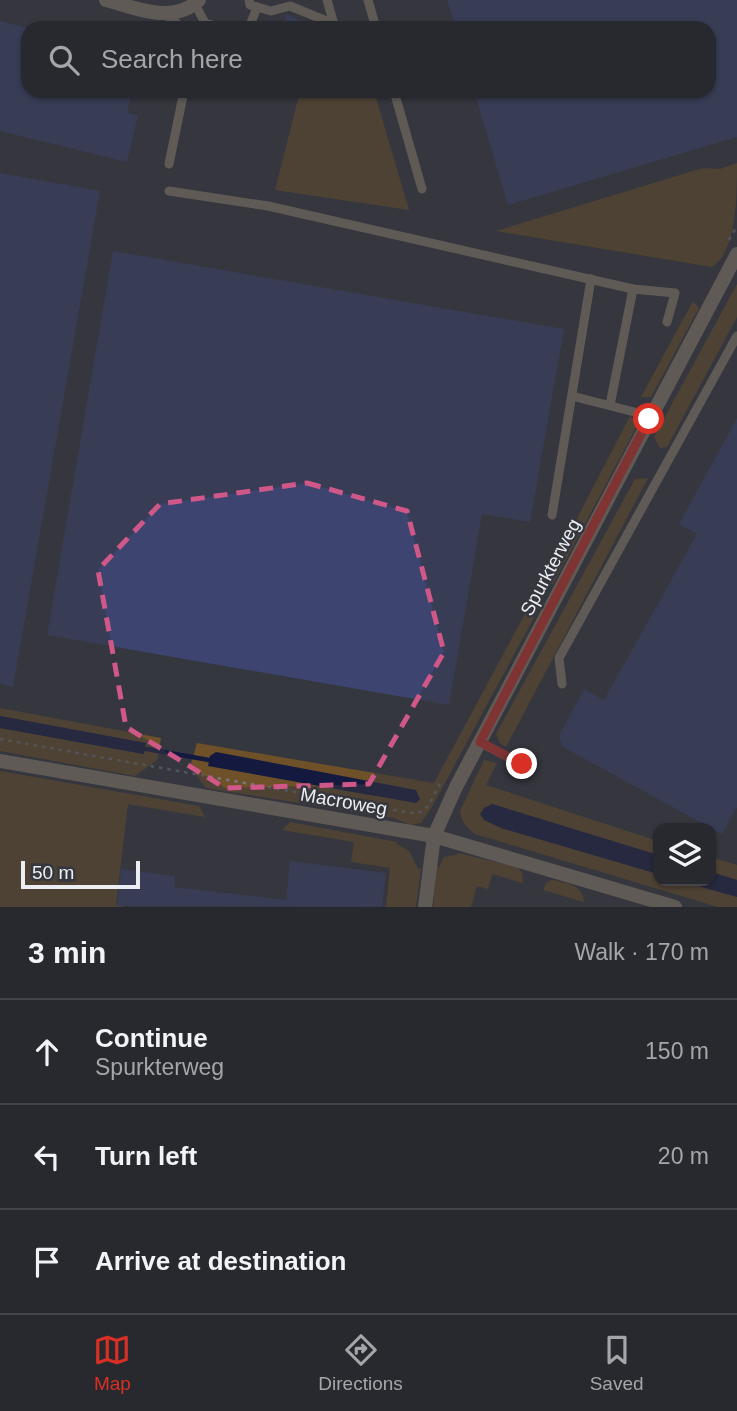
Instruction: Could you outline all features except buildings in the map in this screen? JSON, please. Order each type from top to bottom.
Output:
[{"type":"street","points":[[106,0],[166,15],[197,2]]},
{"type":"street","name":"Spurkterweg","points":[[425,907],[434,836],[456,787],[650,416],[730,252]]},
{"type":"street","name":"Macroweg","points":[[0,761],[434,836],[675,907]]},
{"type":"lane","points":[[327,0],[333,21]]},
{"type":"lane","points":[[368,0],[374,21]]},
{"type":"lane","points":[[197,2],[204,21]]},
{"type":"lane","points":[[253,4],[271,11],[289,3],[328,21]]},
{"type":"lane","points":[[166,15],[174,21]]},
{"type":"lane","points":[[169,164],[183,98]]},
{"type":"lane","points":[[396,98],[422,189]]},
{"type":"lane","points":[[169,191],[268,206],[633,289],[675,293],[667,322]]},
{"type":"lane","points":[[552,515],[591,279]]},
{"type":"lane","points":[[610,405],[633,289]]},
{"type":"lane","points":[[562,684],[559,658],[737,336]]},
{"type":"lane","points":[[572,396],[650,416]]},
{"type":"lane","points":[[480,742],[522,764]]},
{"type":"path","points":[[730,252],[737,226]]},
{"type":"path","points":[[0,739],[412,813],[421,812],[428,806],[441,781]]},
{"type":"highlighted area","points":[[307,483],[407,511],[444,652],[369,784],[225,788],[126,727],[98,570],[160,504]]},
{"type":"shaded area","points":[[298,98],[376,98],[409,210],[275,190]]},
{"type":"shaded area","points":[[737,163],[736,206],[731,236],[720,259],[712,267],[496,231],[703,168],[720,169]]},
{"type":"shaded area","points":[[737,284],[737,317],[667,447],[660,448],[654,437]]},
{"type":"shaded area","points":[[693,301],[699,308],[651,397],[641,397]]},
{"type":"shaded area","points":[[630,416],[638,424],[553,584],[542,586]]},
{"type":"shaded area","points":[[648,478],[506,747],[500,743],[496,734],[635,479]]},
{"type":"shaded area","points":[[534,597],[539,608],[421,823],[410,825],[394,818],[206,788],[190,767],[197,743],[434,783]],"holes":[[[208,765],[420,799],[368,795]]]},
{"type":"shaded area","points":[[0,708],[161,738],[157,760],[135,776],[0,751],[0,728],[143,754],[145,743],[0,716]]},
{"type":"shaded area","points":[[0,716],[146,743],[144,754],[0,728]]},
{"type":"shaded area","points":[[216,752],[416,790],[420,799],[416,803],[208,766],[210,756]]},
{"type":"shaded area","points":[[484,760],[497,763],[486,785],[653,839],[653,853],[492,804],[501,828],[653,873],[653,886],[698,886],[737,897],[737,907],[718,907],[475,834],[463,821],[460,811]]},
{"type":"shaded area","points":[[0,771],[199,806],[205,817],[128,804],[116,905],[125,907],[0,907]]},
{"type":"shaded area","points":[[492,804],[653,853],[653,873],[501,828],[484,820],[480,814]]},
{"type":"shaded area","points":[[290,822],[397,842],[409,851],[418,869],[421,868],[416,907],[386,907],[390,868],[351,862],[354,842],[282,830]]},
{"type":"shaded area","points":[[458,853],[516,867],[522,872],[523,883],[492,874],[488,889],[477,886],[471,907],[433,907],[436,866],[439,867],[444,857]]},
{"type":"shaded area","points":[[716,859],[737,865],[737,880],[716,874]]},
{"type":"shaded area","points":[[716,874],[737,880],[737,897],[698,886],[716,886]]},
{"type":"shaded area","points":[[552,880],[577,888],[581,891],[584,902],[543,890],[547,882]]},
{"type":"waterway","points":[[141,748],[209,760]]},
{"type":"route","points":[[522,764],[480,742],[649,419]]}]
